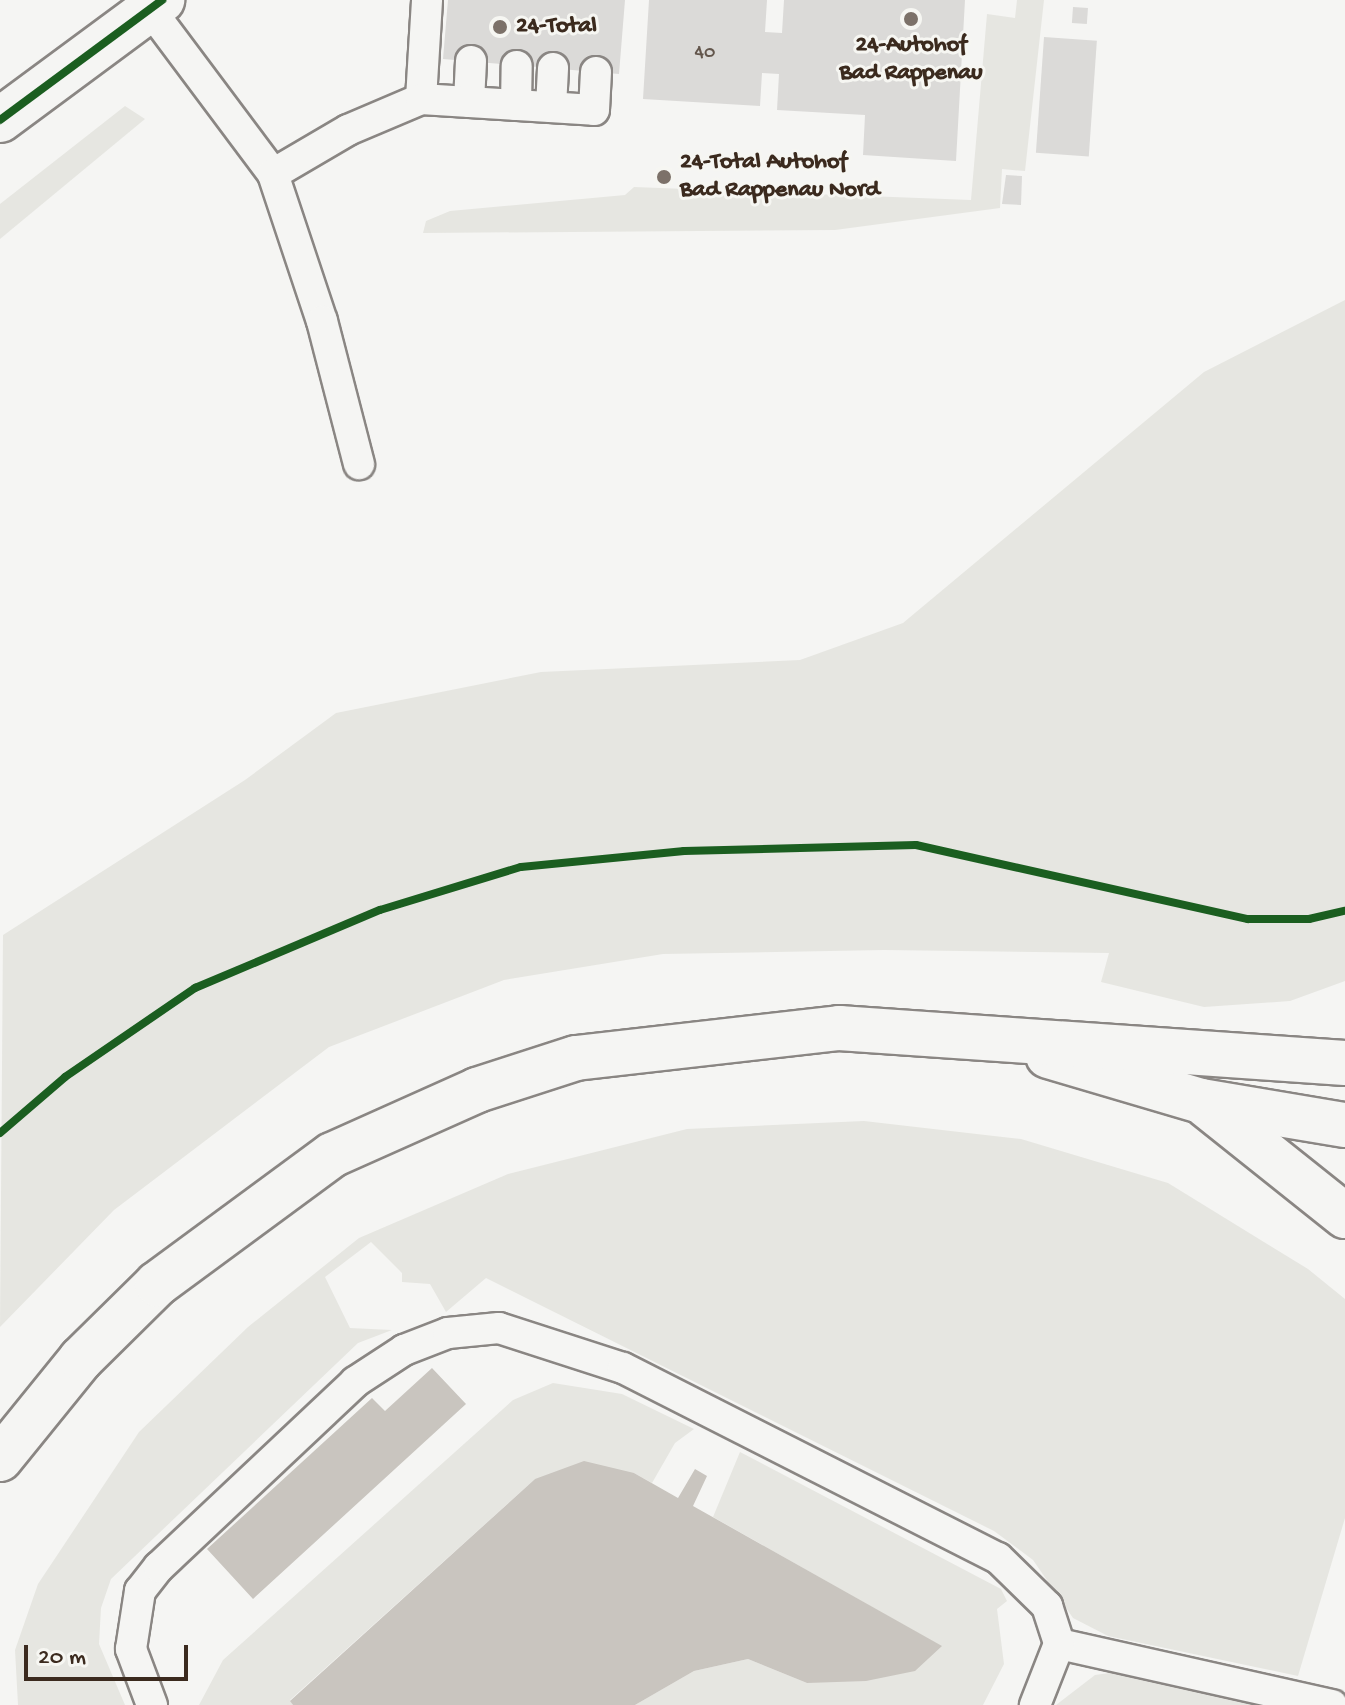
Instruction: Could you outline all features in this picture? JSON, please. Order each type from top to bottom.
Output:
[{"type":"main road","points":[[0,120],[156,4]]},
{"type":"main road","points":[[2,1458],[81,1359],[157,1284],[332,1155],[477,1090],[576,1058],[703,1039],[839,1028],[1324,1060],[1345,1039]]},
{"type":"main road","points":[[986,1036],[1201,1101],[1345,1125]]},
{"type":"main road","points":[[1201,1101],[1345,1216]]},
{"type":"lane","points":[[421,99],[427,0]]},
{"type":"lane","points":[[156,4],[273,174],[322,321],[359,464]]},
{"type":"lane","points":[[469,102],[471,61]]},
{"type":"lane","points":[[516,105],[517,66]]},
{"type":"lane","points":[[551,107],[553,68]]},
{"type":"lane","points":[[273,174],[348,130],[421,99],[594,110],[596,72]]},
{"type":"lane","points":[[152,1705],[131,1649],[140,1591],[159,1567],[355,1382],[418,1344],[448,1333],[499,1328],[623,1368],[998,1558],[1047,1606],[1059,1644],[1035,1705]]},
{"type":"lane","points":[[1059,1644],[1332,1705]]},
{"type":"shaded area","points":[[1017,0],[1044,0],[1025,171],[1002,169],[1000,208],[835,230],[423,233],[426,221],[450,211],[625,195],[634,187],[971,200],[987,14],[1015,18]]},
{"type":"shaded area","points":[[125,106],[145,119],[0,239],[0,204]]},
{"type":"shaded area","points":[[1345,300],[1345,981],[1290,1001],[1204,1007],[1101,982],[1109,953],[884,950],[663,954],[504,980],[329,1047],[114,1210],[0,1327],[3,935],[245,780],[336,713],[541,672],[800,660],[903,623],[1204,372]]},
{"type":"shaded area","points":[[864,1121],[1021,1139],[1168,1183],[1308,1269],[1345,1299],[1345,1518],[1298,1676],[1108,1636],[1073,1618],[1033,1560],[994,1531],[486,1278],[446,1312],[430,1284],[402,1282],[402,1273],[371,1242],[325,1277],[350,1328],[392,1330],[358,1343],[111,1579],[101,1608],[99,1644],[125,1705],[18,1705],[15,1650],[38,1584],[139,1432],[248,1327],[359,1238],[508,1174],[687,1129]]},
{"type":"shaded area","points":[[432,1368],[466,1404],[253,1599],[207,1549],[372,1398],[385,1411]]},
{"type":"shaded area","points":[[553,1383],[622,1394],[694,1429],[675,1443],[652,1483],[634,1473],[535,1479],[290,1700],[293,1705],[199,1705],[223,1660],[513,1400]]},
{"type":"shaded area","points":[[740,1452],[1001,1589],[1007,1601],[997,1609],[1004,1664],[983,1705],[635,1705],[694,1671],[748,1659],[807,1683],[941,1646],[713,1517]]},
{"type":"shaded area","points":[[584,1461],[634,1473],[678,1498],[695,1469],[707,1476],[693,1506],[942,1646],[915,1671],[866,1681],[807,1683],[748,1659],[694,1671],[635,1705],[293,1705],[290,1701],[535,1479]]},
{"type":"shaded area","points":[[1124,1671],[1281,1705],[1056,1705],[1095,1675]]},
{"type":"building","points":[[448,0],[625,0],[619,74],[443,59]]},
{"type":"building","points":[[649,0],[767,0],[765,32],[782,33],[784,0],[965,0],[956,161],[863,155],[865,115],[777,110],[779,74],[762,73],[760,106],[643,99]]},
{"type":"building","points":[[1073,7],[1088,8],[1087,24],[1072,23]]},
{"type":"building","points":[[1044,37],[1097,41],[1089,156],[1036,153]]},
{"type":"building","points":[[1006,175],[1022,176],[1021,205],[1002,204]]},
{"type":"cycle path","points":[[0,120],[162,0]]},
{"type":"cycle path","points":[[0,1133],[65,1077],[195,988],[380,910],[521,867],[684,851],[916,845],[1248,919],[1309,919],[1345,911]]},
{"type":"place","name":"24-Autohof Bad Rappenau","points":[[911,19]]},
{"type":"place","name":"24-Total","points":[[500,27]]},
{"type":"place","name":"24-Total Autohof Bad Rappenau Nord","points":[[664,177]]}]
